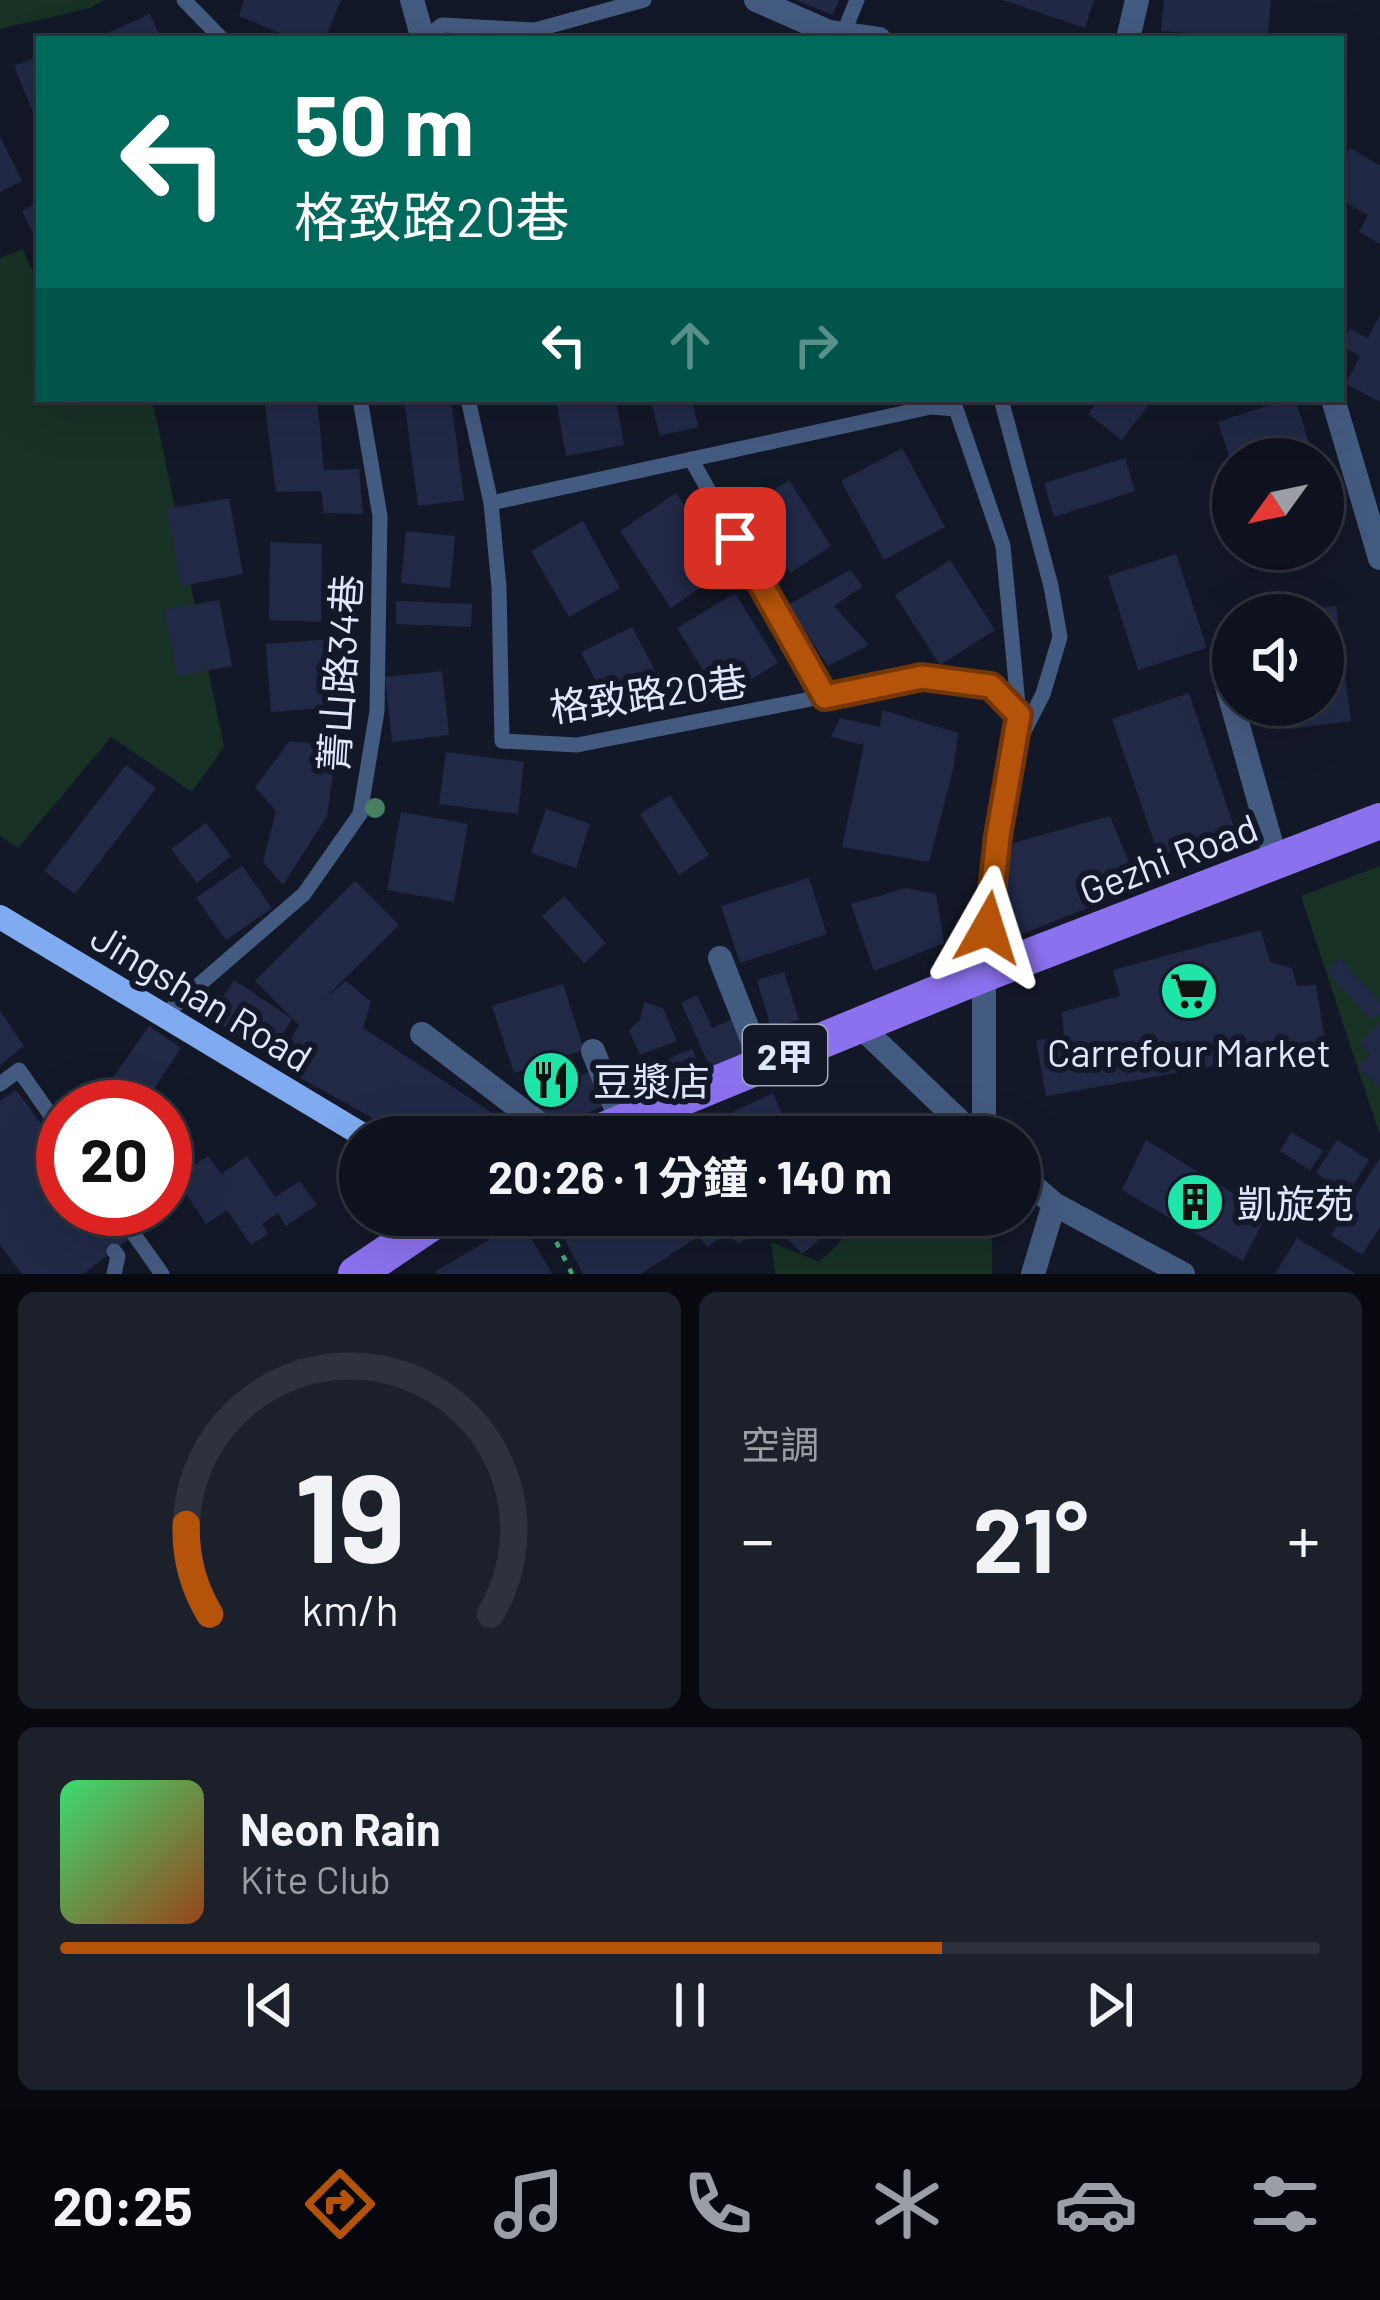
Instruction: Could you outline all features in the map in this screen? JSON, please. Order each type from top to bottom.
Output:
[{"type":"main road","name":"Gezhi Road","points":[[636,1116],[984,974],[1380,821]]},
{"type":"main road","points":[[356,1274],[411,1236]]},
{"type":"street","points":[[412,0],[422,36]]},
{"type":"street","points":[[756,0],[829,32],[857,36]]},
{"type":"street","points":[[1129,36],[1137,0]]},
{"type":"street","points":[[1334,402],[1380,558]]},
{"type":"street","points":[[1238,726],[1276,861]]},
{"type":"street","name":"Jingshan Road","points":[[0,917],[339,1121]]},
{"type":"street","points":[[720,958],[762,1065]]},
{"type":"street","points":[[981,1116],[984,974]]},
{"type":"street","points":[[860,1025],[958,1116]]},
{"type":"street","points":[[422,1034],[529,1116]]},
{"type":"street","points":[[592,1051],[602,1116]]},
{"type":"street","points":[[1041,1193],[1184,1274]]},
{"type":"street","points":[[1033,1274],[1054,1204]]},
{"type":"lane","points":[[184,0],[219,36]]},
{"type":"lane","points":[[427,36],[442,25],[536,30],[644,0]]},
{"type":"lane","points":[[843,34],[856,0]]},
{"type":"lane","name":"菁山路34巷","points":[[164,1015],[304,894],[361,814],[377,711],[380,516],[361,402]]},
{"type":"lane","name":"格致路20巷","points":[[469,402],[491,503],[499,587],[502,741],[578,745],[922,677],[991,686],[1019,715]]},
{"type":"lane","points":[[1006,404],[1060,637],[1043,694],[1012,757]]},
{"type":"lane","points":[[491,503],[931,407],[956,409],[1003,546],[1019,715],[998,836],[984,974]]},
{"type":"lane","name":"格致路20巷","points":[[691,459],[825,697]]},
{"type":"lane","points":[[0,1084],[20,1070],[36,1093]]},
{"type":"lane","points":[[135,1236],[162,1274]]},
{"type":"lane","points":[[114,1251],[118,1256],[114,1274]]},
{"type":"path","points":[[553,1236],[572,1274]]},
{"type":"green space","points":[[0,0],[105,0],[90,8],[0,29]]},
{"type":"green space","points":[[23,249],[36,279],[36,402],[150,402],[155,411],[224,747],[192,792],[111,737],[18,848],[0,836],[0,258]]},
{"type":"green space","points":[[1380,866],[1380,1135],[1301,896]]},
{"type":"green space","points":[[846,1236],[992,1236],[992,1274],[775,1274],[771,1242],[819,1262]]},
{"type":"building","points":[[244,0],[341,0],[326,36],[287,36],[239,16]]},
{"type":"building","points":[[796,0],[839,0],[833,15]]},
{"type":"building","points":[[1003,0],[1094,0],[1085,28]]},
{"type":"building","points":[[1164,0],[1271,0],[1267,36],[1161,31]]},
{"type":"building","points":[[150,14],[160,36],[101,36]]},
{"type":"building","points":[[36,57],[36,120],[14,66]]},
{"type":"building","points":[[0,136],[22,181],[0,192]]},
{"type":"building","points":[[1350,148],[1380,166],[1380,244],[1359,232],[1368,215],[1344,202],[1344,159]]},
{"type":"building","points":[[36,204],[36,240],[22,211]]},
{"type":"building","points":[[1380,315],[1380,402],[1346,384],[1360,356],[1344,348],[1344,340],[1350,329],[1368,338]]},
{"type":"building","points":[[264,402],[317,402],[324,470],[359,469],[363,514],[324,513],[321,491],[276,492]]},
{"type":"building","points":[[404,402],[451,402],[464,500],[418,506]]},
{"type":"building","points":[[557,402],[617,402],[624,445],[566,456]]},
{"type":"building","points":[[651,402],[692,402],[699,427],[660,436]]},
{"type":"building","points":[[1097,402],[1151,402],[1122,440],[1088,414]]},
{"type":"building","points":[[1280,402],[1296,402],[1307,438],[1223,438],[1218,422]]},
{"type":"building","points":[[902,448],[945,527],[884,560],[841,481]]},
{"type":"building","points":[[1125,458],[1135,491],[1054,517],[1044,483]]},
{"type":"building","points":[[789,480],[831,546],[790,573],[747,507]]},
{"type":"building","points":[[676,493],[728,569],[671,608],[620,531]]},
{"type":"building","points":[[229,498],[243,574],[181,586],[167,509]]},
{"type":"building","points":[[583,521],[620,588],[569,617],[531,551]]},
{"type":"building","points":[[406,531],[455,536],[450,588],[401,583]]},
{"type":"building","points":[[270,542],[322,544],[321,622],[269,620]]},
{"type":"building","points":[[1176,554],[1207,648],[1138,670],[1108,576]]},
{"type":"building","points":[[950,560],[995,630],[940,665],[895,595]]},
{"type":"building","points":[[850,570],[863,586],[834,606],[869,645],[828,666],[788,605]]},
{"type":"building","points":[[735,593],[778,663],[720,698],[677,628]]},
{"type":"building","points":[[219,600],[232,666],[177,676],[164,610]]},
{"type":"building","points":[[396,601],[472,604],[471,627],[396,624]]},
{"type":"building","points":[[632,627],[662,684],[611,711],[581,652]]},
{"type":"building","points":[[332,639],[337,707],[271,712],[266,644]]},
{"type":"building","points":[[1344,667],[1351,721],[1344,722]]},
{"type":"building","points":[[442,671],[449,735],[392,742],[385,677]]},
{"type":"building","points":[[1189,693],[1235,830],[1159,856],[1112,719]]},
{"type":"building","points":[[882,710],[958,733],[929,862],[842,847],[864,745],[831,737],[840,718],[880,727]]},
{"type":"building","points":[[290,741],[337,746],[327,816],[283,885],[263,862],[276,811],[255,787]]},
{"type":"building","points":[[446,752],[524,762],[518,814],[439,804]]},
{"type":"building","points":[[126,765],[156,788],[75,894],[44,871]]},
{"type":"building","points":[[670,795],[709,855],[679,875],[640,814]]},
{"type":"building","points":[[546,809],[590,824],[576,868],[531,853]]},
{"type":"building","points":[[401,812],[468,824],[454,902],[387,890]]},
{"type":"building","points":[[1110,816],[1139,887],[1015,937],[996,907],[1013,843]]},
{"type":"building","points":[[206,823],[231,856],[197,883],[171,849]]},
{"type":"building","points":[[242,866],[272,908],[226,940],[196,898]]},
{"type":"building","points":[[809,878],[827,934],[740,963],[721,906]]},
{"type":"building","points":[[355,881],[399,925],[322,1001],[346,981],[371,1002],[363,1028],[497,1116],[369,1116],[277,1065],[299,1025],[255,981]]},
{"type":"building","points":[[906,888],[936,894],[944,943],[874,971],[851,904]]},
{"type":"building","points":[[564,896],[606,943],[584,963],[542,916]]},
{"type":"building","points":[[1261,930],[1270,962],[1292,968],[1297,986],[1316,985],[1326,1046],[1046,1096],[1036,1041],[1064,1034],[1062,1012],[1120,996],[1113,970]]},
{"type":"building","points":[[1340,958],[1380,1002],[1380,1014],[1372,1021],[1326,971]]},
{"type":"building","points":[[784,972],[799,1020],[771,1028],[757,980]]},
{"type":"building","points":[[234,980],[292,1019],[269,1055],[210,1017]]},
{"type":"building","points":[[563,984],[584,1050],[514,1073],[492,1006]]},
{"type":"building","points":[[697,995],[712,1028],[734,1018],[750,1054],[712,1071],[681,1003]]},
{"type":"building","points":[[644,1002],[663,1008],[677,1041],[640,1055],[629,1030],[640,1020]]},
{"type":"building","points":[[0,1011],[24,1046],[0,1065]]},
{"type":"building","points":[[1380,1022],[1380,1088],[1358,1067],[1371,1054],[1359,1043]]},
{"type":"building","points":[[149,1026],[181,1048],[160,1080],[114,1076]]},
{"type":"building","points":[[692,1049],[707,1083],[669,1100],[654,1065]]},
{"type":"building","points":[[598,1068],[611,1102],[580,1116],[540,1116],[526,1098]]},
{"type":"building","points":[[16,1090],[36,1117],[36,1236],[125,1236],[128,1240],[83,1274],[22,1274],[0,1245],[0,1101]]},
{"type":"building","points":[[773,1093],[783,1116],[724,1116]]},
{"type":"building","points":[[1291,1132],[1323,1151],[1310,1170],[1280,1151]]},
{"type":"building","name":"凱旋苑","points":[[1146,1140],[1267,1214],[1243,1261],[1122,1190]]},
{"type":"building","points":[[1337,1140],[1369,1160],[1348,1194],[1316,1173]]},
{"type":"building","points":[[208,1156],[221,1174],[247,1156],[275,1197],[300,1181],[317,1205],[286,1226],[278,1213],[262,1224],[268,1234],[251,1245],[227,1210],[206,1224],[192,1203],[192,1167]]},
{"type":"building","points":[[1380,1158],[1380,1227],[1362,1255],[1331,1235]]},
{"type":"building","points":[[496,1236],[530,1236],[552,1274],[437,1274]]},
{"type":"building","points":[[563,1236],[699,1236],[641,1274],[583,1274]]},
{"type":"building","points":[[704,1236],[721,1236],[708,1247],[701,1239]]},
{"type":"building","points":[[785,1236],[824,1236],[802,1254]]},
{"type":"building","points":[[1297,1238],[1356,1274],[1275,1274]]},
{"type":"place","name":"Carrefour Market","points":[[1189,991]]},
{"type":"place","name":"豆漿店","points":[[551,1080]]},
{"type":"place","name":"凱旋苑","points":[[1195,1202]]},
{"type":"route","points":[[735,538],[825,697],[922,677],[991,686],[1019,715],[988,928]]}]
